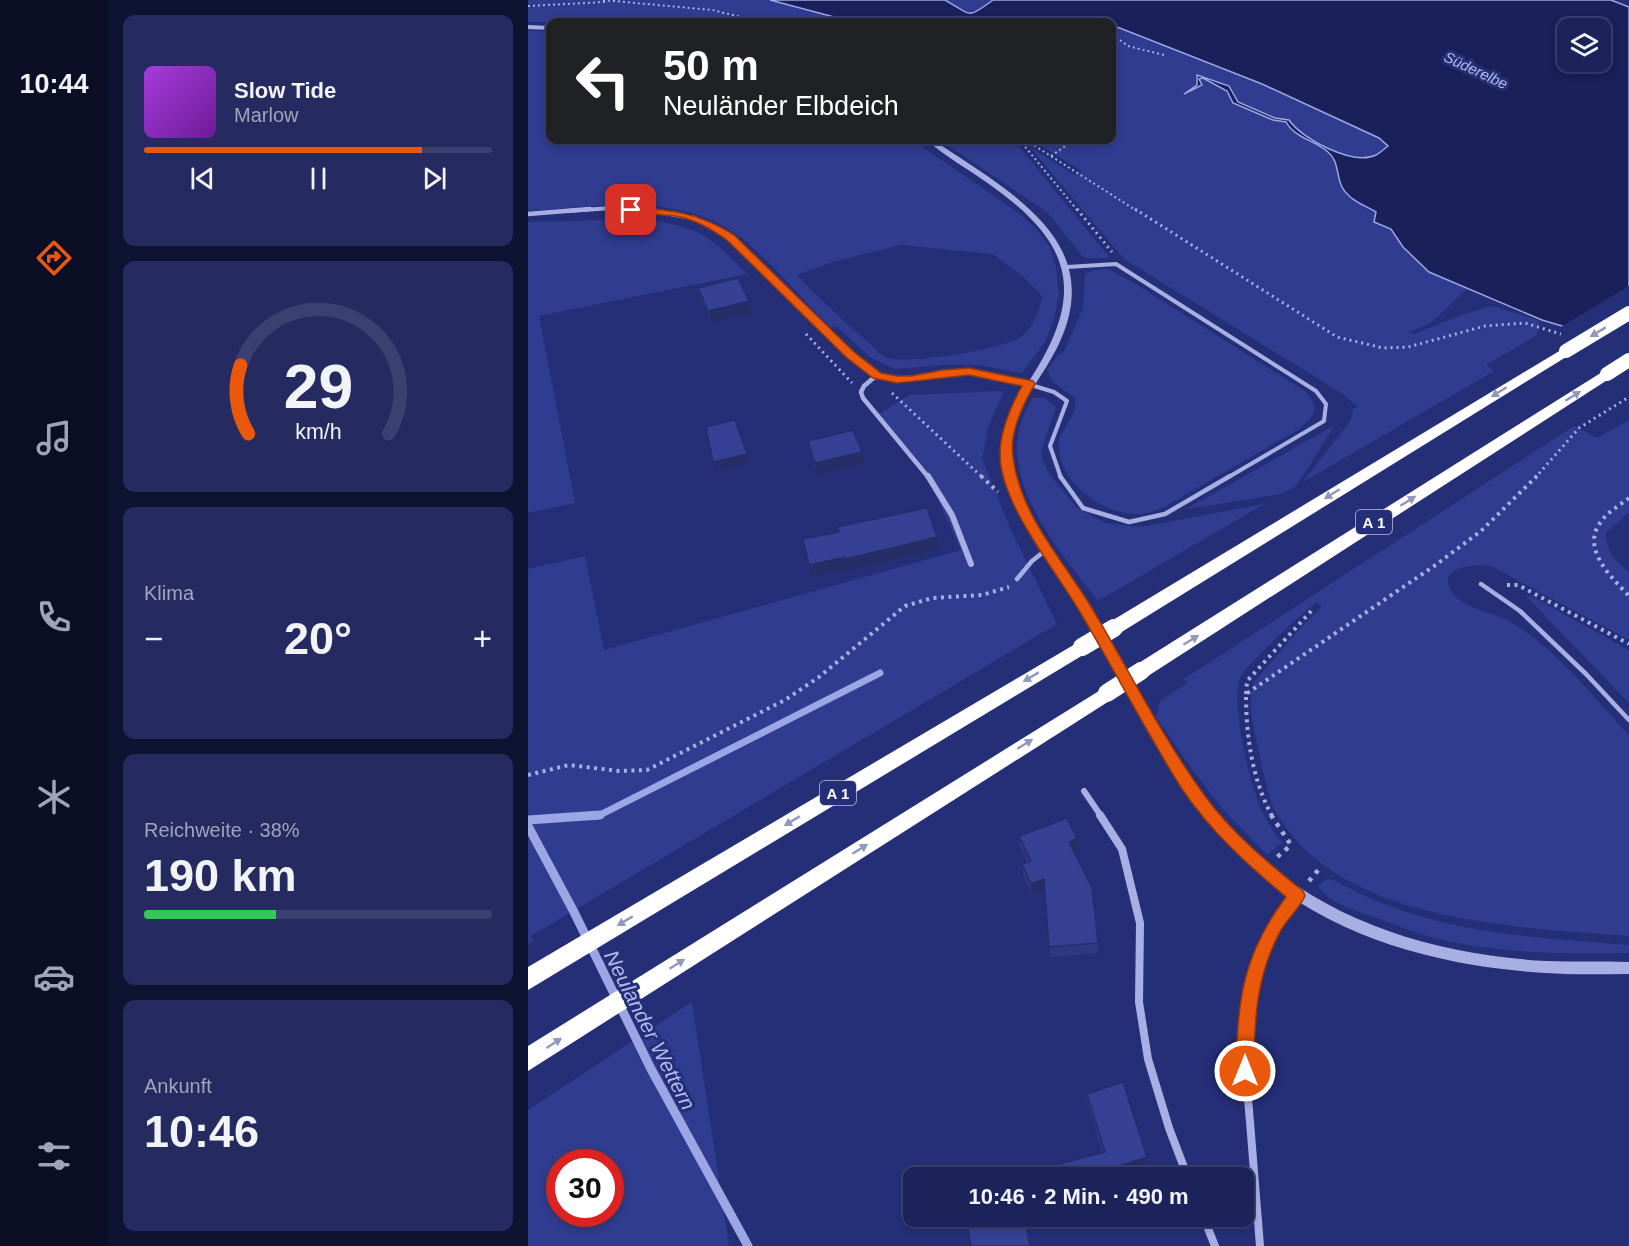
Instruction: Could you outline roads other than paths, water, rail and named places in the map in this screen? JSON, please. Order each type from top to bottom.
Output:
[{"type":"highway","name":"A 1","points":[[528,979],[1114,628],[1567,344],[1629,313]]},
{"type":"highway","name":"A 1","points":[[528,1059],[1629,360]]},
{"type":"street","points":[[528,27],[546,28]]},
{"type":"street","points":[[935,144],[1025,207],[1045,224],[1059,246],[1067,267],[1070,294],[1065,319],[1056,342],[1018,404],[1010,429],[1006,455],[1013,485],[1027,519],[1084,608],[1168,754],[1200,802],[1242,850],[1297,896],[1339,920],[1398,944],[1460,958],[1534,966],[1629,968]]},
{"type":"street","points":[[528,214],[647,211],[675,213],[711,225],[730,237],[850,354],[877,375],[897,380],[943,373],[969,372],[1029,384]]},
{"type":"street","points":[[877,375],[864,386],[861,392],[863,398],[925,471],[944,499],[971,564]]},
{"type":"street","points":[[1084,791],[1122,849],[1140,923],[1139,1002],[1148,1059],[1184,1167]]},
{"type":"street","points":[[1260,1246],[1245,1071],[1245,1028],[1250,989],[1259,958],[1276,923],[1297,896]]},
{"type":"street","points":[[1207,1227],[1215,1246]]},
{"type":"lane","points":[[1029,384],[1053,392],[1067,401],[1050,446],[1059,475],[1083,507],[1129,522],[1165,514],[1324,421],[1326,404],[1316,391],[1116,264],[1067,267]]},
{"type":"lane","points":[[1017,579],[1032,561],[1046,550]]},
{"type":"lane","points":[[1481,584],[1520,611],[1586,674],[1629,720]]},
{"type":"water","name":"Süderelbe","points":[[770,0],[945,0],[970,13],[974,13],[993,0],[1611,0],[1629,7],[1629,359],[1562,326],[1542,320],[1429,272],[1403,247],[1391,229],[1374,222],[1376,212],[1357,202],[1345,192],[1332,156],[1323,148],[1294,132],[1286,122],[1273,120],[1233,103],[1227,91],[1203,78],[1199,79],[1202,85],[1184,94],[1197,85],[1197,75],[1229,86],[1238,102],[1275,118],[1289,120],[1316,142],[1342,154],[1355,157],[1376,155],[1388,146],[1379,138],[1262,84],[1116,27],[1116,18],[838,18]]},
{"type":"waterway","points":[[600,815],[880,673]]},
{"type":"waterway","points":[[528,820],[600,815]]},
{"type":"waterway","points":[[591,816],[600,815]]},
{"type":"waterway","name":"Neulander Wettern","points":[[528,826],[573,910],[651,1069],[748,1246]]}]
